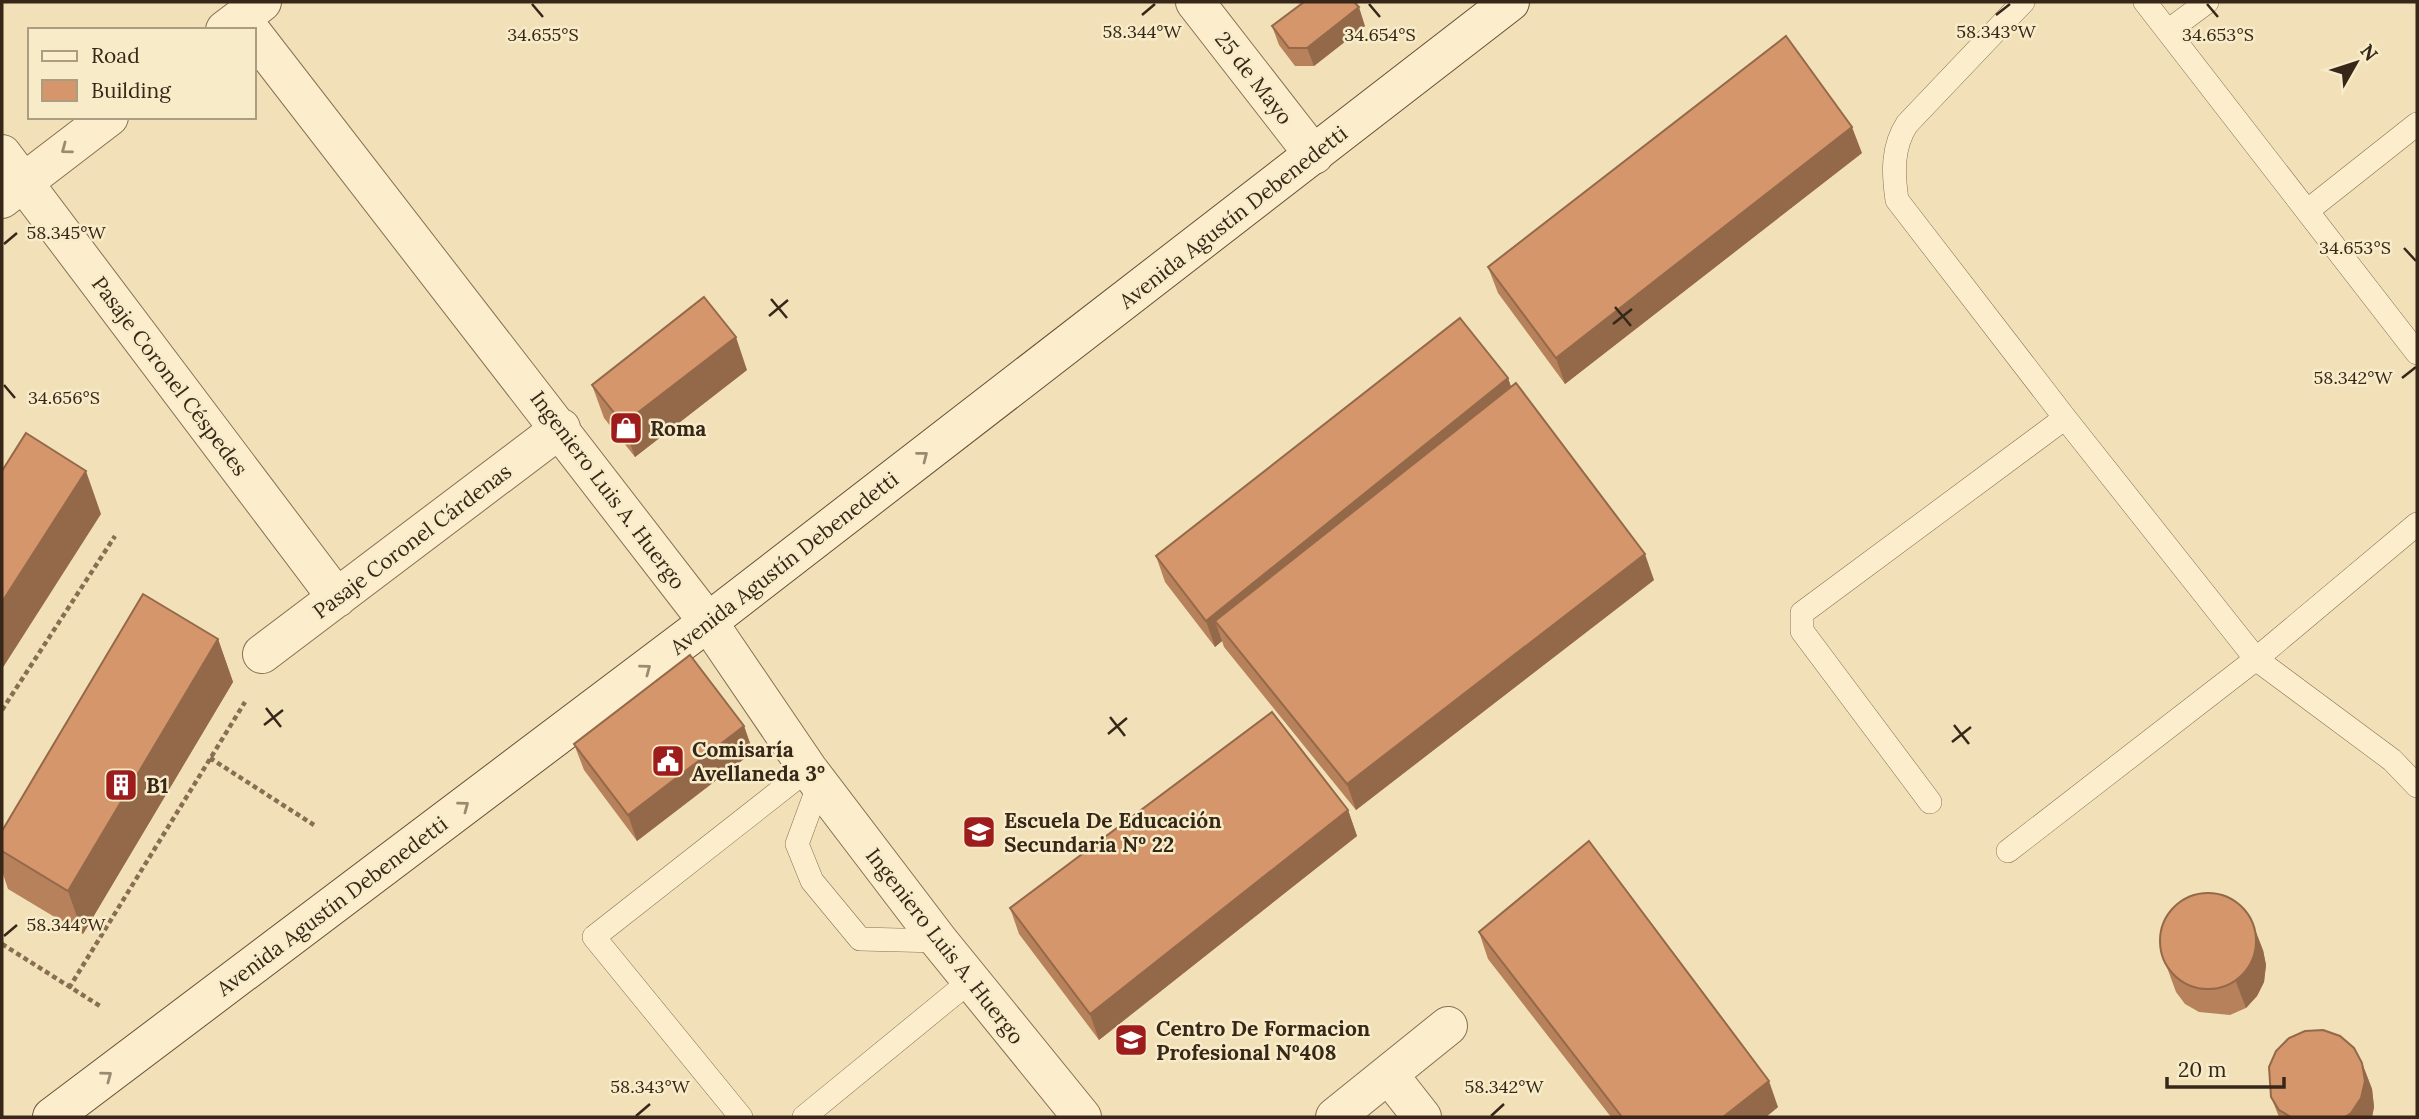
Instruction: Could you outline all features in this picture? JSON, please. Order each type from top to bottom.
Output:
[{"type":"street","name":"25 de Mayo","points":[[1195,2],[1314,155]]},
{"type":"street","name":"Avenida Agustín Debenedetti","points":[[52,1117],[708,622],[1510,2]]},
{"type":"street","name":"Ingeniero Luis A. Huergo","points":[[256,36],[708,622],[813,776],[939,941],[1082,1117]]},
{"type":"street","points":[[9,178],[106,119]]},
{"type":"street","name":"Pasaje Coronel Céspedes","points":[[9,178],[337,598]]},
{"type":"street","name":"Pasaje Coronel Cárdenas","points":[[262,654],[561,428]]},
{"type":"street","points":[[1335,1117],[1448,1026]]},
{"type":"street","points":[[1389,1075],[1422,1117]]},
{"type":"lane","points":[[2023,2],[1907,124],[1897,139],[1894,174],[1897,200],[2064,418],[2256,659],[2392,760],[2417,786]]},
{"type":"lane","points":[[2145,2],[2417,353]]},
{"type":"lane","points":[[2168,32],[2207,2]]},
{"type":"lane","points":[[2307,211],[2417,124]]},
{"type":"lane","points":[[1930,802],[1802,631],[1802,613],[2064,418]]},
{"type":"lane","points":[[2008,851],[2256,659],[2417,524]]},
{"type":"lane","points":[[813,776],[797,844],[811,881],[860,939],[939,941]]},
{"type":"lane","points":[[741,1117],[594,937],[813,776]]},
{"type":"lane","points":[[804,1117],[970,981]]},
{"type":"path","points":[[2,710],[115,536]]},
{"type":"path","points":[[69,988],[245,702]]},
{"type":"path","points":[[210,758],[314,825]]},
{"type":"path","points":[[2,944],[100,1006]]},
{"type":"building","points":[[1304,2],[1354,2],[1359,7],[1307,48],[1289,48],[1272,26]]},
{"type":"building","points":[[1786,36],[1852,127],[1556,358],[1488,267]]},
{"type":"building","points":[[704,297],[736,337],[623,424],[592,385]]},
{"type":"building","points":[[1460,318],[1508,378],[1206,621],[1156,556]]},
{"type":"building","points":[[1516,383],[1645,554],[1347,784],[1215,621]]},
{"type":"building","points":[[26,433],[86,471],[2,602],[2,471]]},
{"type":"building","points":[[143,594],[218,639],[68,891],[2,851],[2,831]]},
{"type":"building","name":"Comisaría Avellaneda 3°","points":[[690,655],[744,726],[628,815],[574,744]]},
{"type":"building","points":[[1272,712],[1348,810],[1090,1014],[1010,908]]},
{"type":"building","points":[[1589,841],[1769,1081],[1723,1117],[1622,1117],[1479,932]]},
{"type":"building","points":[[2208,893],[2226,897],[2242,907],[2252,923],[2256,941],[2252,959],[2242,975],[2226,985],[2208,989],[2190,985],[2174,975],[2164,959],[2160,941],[2164,923],[2174,907],[2190,897]]},
{"type":"building","points":[[2323,1030],[2340,1036],[2354,1048],[2362,1063],[2365,1081],[2361,1098],[2345,1117],[2291,1117],[2279,1110],[2271,1097],[2269,1067],[2276,1051],[2289,1038],[2305,1031]]},
{"type":"place","name":"Roma","points":[[626,428]]},
{"type":"place","name":"Comisaría Avellaneda 3°","points":[[668,761]]},
{"type":"place","name":"B1","points":[[121,785]]},
{"type":"place","name":"Escuela De Educación Secundaria Nº 22","points":[[979,832]]},
{"type":"place","name":"Centro De Formacion Profesional Nº408","points":[[1131,1040]]}]
